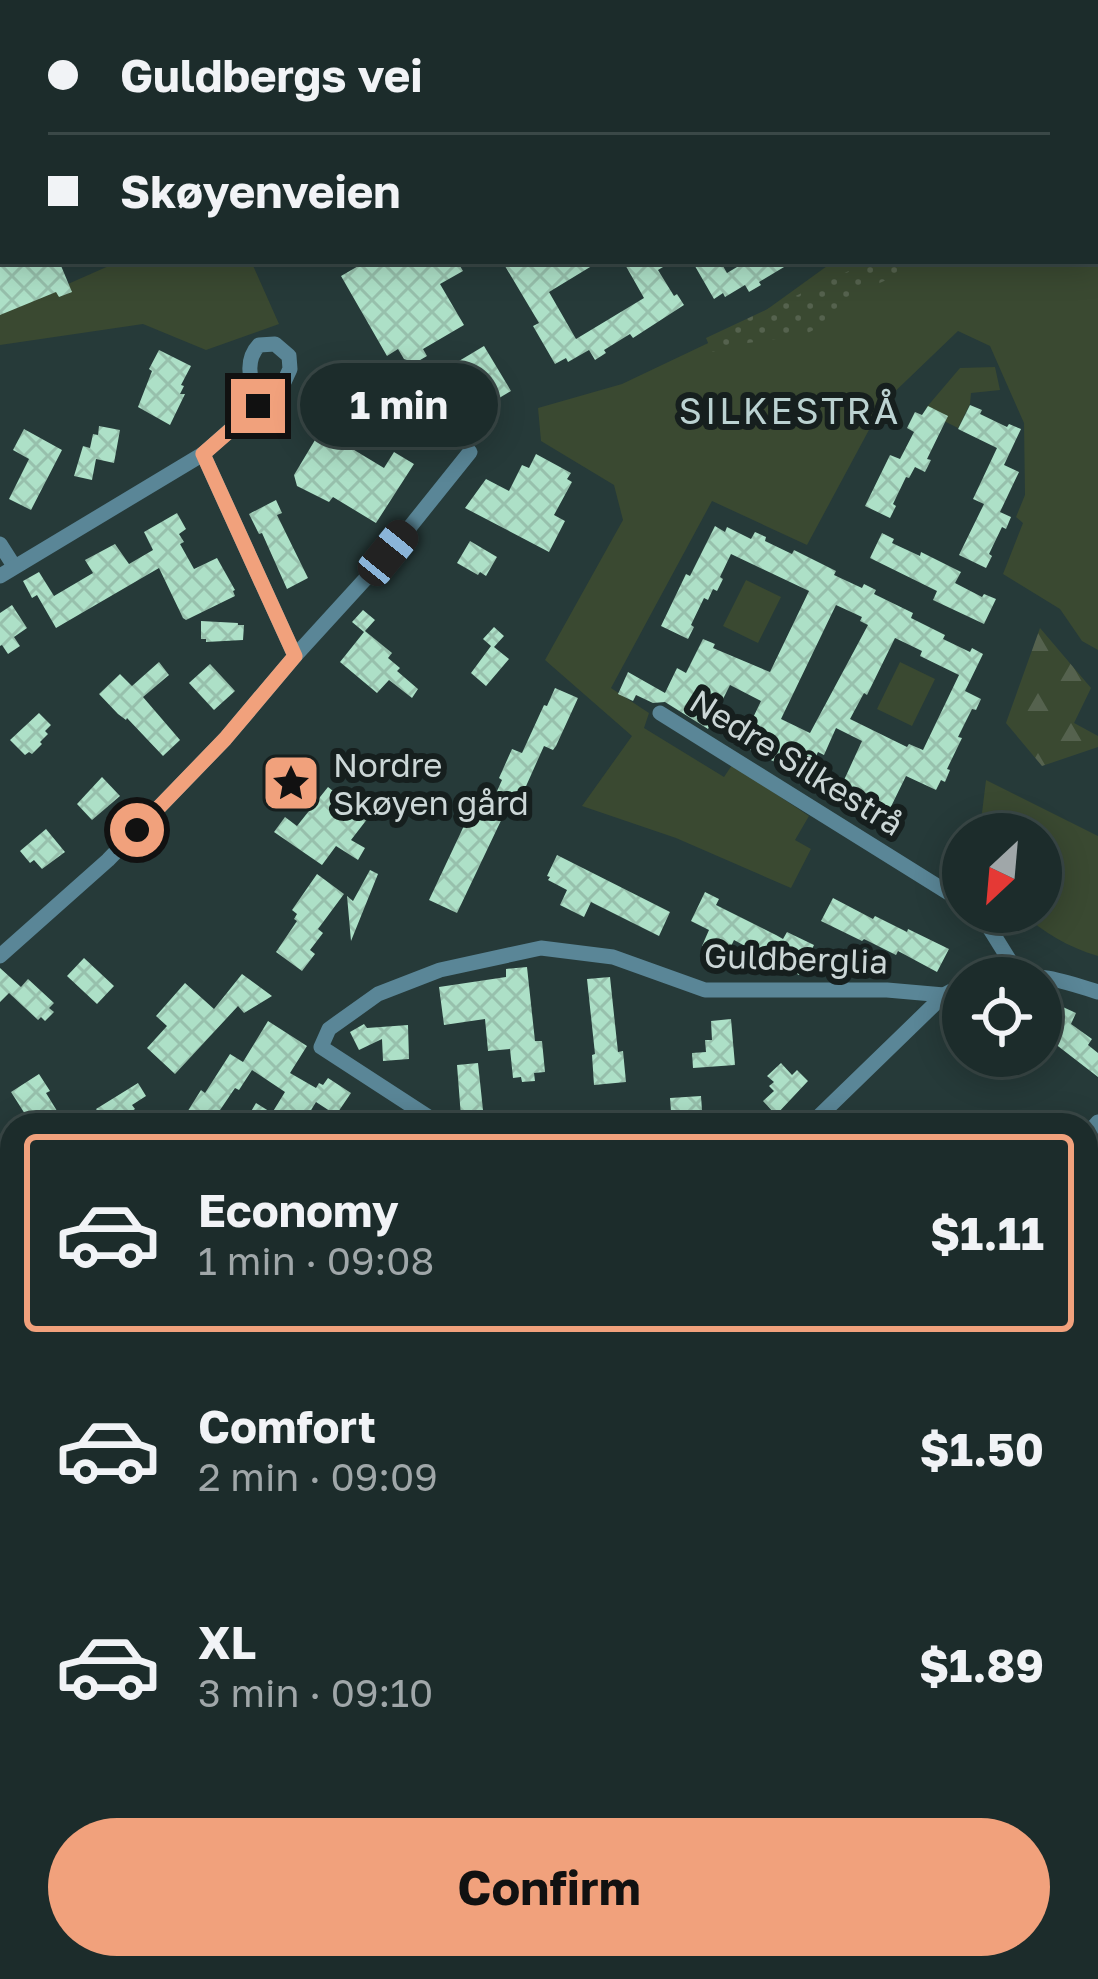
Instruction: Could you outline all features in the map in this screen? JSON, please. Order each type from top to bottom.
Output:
[{"type":"street","points":[[0,544],[7,571],[203,454],[258,406]]},
{"type":"street","points":[[0,956],[108,860],[225,739],[470,452]]},
{"type":"street","points":[[203,454],[295,656]]},
{"type":"street","name":"Nedre Silkestrå","points":[[660,712],[942,889]]},
{"type":"street","name":"Guldberglia","points":[[423,1113],[321,1047],[329,1029],[378,994],[440,970],[541,948],[614,957],[705,991],[942,994]]},
{"type":"street","points":[[1062,982],[1098,992]]},
{"type":"street","points":[[822,1113],[942,996]]},
{"type":"green space","points":[[113,264],[252,264],[279,324],[206,350],[143,324],[0,345],[0,314]]},
{"type":"green space","points":[[830,264],[1098,264],[1098,650],[1082,641],[1060,609],[1003,574],[1023,523],[1016,517],[1025,495],[1024,423],[990,346],[958,331],[884,402],[807,545],[712,501],[611,688],[649,713],[644,728],[724,777],[732,765],[809,816],[795,840],[811,849],[791,888],[676,838],[582,806],[632,736],[545,660],[623,520],[614,485],[541,441],[538,408],[622,384],[744,326]]},
{"type":"green space","points":[[864,264],[921,264],[840,301],[836,318],[804,335],[712,352],[706,338]]},
{"type":"green space","points":[[995,367],[1000,390],[971,393],[958,428],[926,408],[960,368]]},
{"type":"green space","points":[[746,580],[781,597],[758,643],[723,626]]},
{"type":"green space","points":[[1040,628],[1091,688],[1074,723],[1098,736],[1098,747],[1042,766],[1006,723]]},
{"type":"green space","points":[[900,662],[935,679],[912,726],[877,709]]},
{"type":"green space","points":[[986,780],[1052,813],[982,813]]},
{"type":"green space","points":[[1062,818],[1098,836],[1098,956],[1049,933],[1062,933]]},
{"type":"building","points":[[0,264],[60,264],[72,292],[59,297],[56,292],[0,315]]},
{"type":"building","points":[[362,264],[459,264],[463,271],[440,284],[464,325],[423,349],[427,356],[415,363],[404,359],[398,349],[387,356],[341,276]]},
{"type":"building","points":[[504,264],[595,264],[549,292],[576,339],[644,298],[625,264],[668,264],[658,270],[684,305],[633,338],[630,334],[604,350],[595,360],[589,350],[555,364],[533,326],[539,323]]},
{"type":"building","points":[[694,264],[722,264],[727,273],[742,264],[789,264],[749,292],[745,285],[714,299]]},
{"type":"building","points":[[484,346],[511,391],[466,418],[439,373]]},
{"type":"building","points":[[159,350],[191,366],[181,385],[180,394],[185,394],[170,425],[138,407]]},
{"type":"building","points":[[970,405],[1007,427],[1021,429],[1004,465],[1019,472],[1000,512],[1011,517],[1006,529],[1002,527],[986,568],[959,555],[984,504],[973,499],[997,448],[958,429]]},
{"type":"building","points":[[928,406],[948,416],[925,472],[915,467],[906,477],[890,518],[865,506],[890,455],[900,459],[914,432],[907,428],[915,412],[922,415]]},
{"type":"building","points":[[99,426],[120,430],[114,463],[96,459],[92,480],[74,476],[83,446],[90,448]]},
{"type":"building","points":[[24,429],[62,450],[31,510],[9,499],[29,459],[13,450]]},
{"type":"building","points":[[321,430],[384,468],[394,452],[414,464],[376,523],[333,497],[329,502],[297,486],[294,475]]},
{"type":"building","points":[[536,454],[571,473],[567,479],[572,482],[554,515],[565,521],[549,552],[465,508],[486,479],[509,491],[522,465],[529,468]]},
{"type":"building","points":[[276,500],[282,513],[277,515],[308,578],[287,589],[249,514]]},
{"type":"building","points":[[177,513],[186,529],[179,534],[184,542],[180,544],[194,569],[217,558],[235,590],[235,596],[186,620],[159,568],[56,628],[23,581],[39,572],[54,596],[93,573],[85,560],[115,544],[129,564],[153,550],[144,532]]},
{"type":"building","points":[[715,526],[751,539],[755,532],[792,554],[794,550],[836,571],[834,575],[876,590],[874,594],[945,635],[943,639],[983,654],[965,691],[981,699],[958,737],[962,738],[945,782],[941,780],[936,790],[906,776],[881,827],[833,804],[862,741],[836,728],[824,755],[818,752],[806,777],[740,745],[761,701],[730,685],[708,729],[665,702],[653,703],[636,695],[633,701],[618,694],[628,672],[665,693],[677,668],[686,673],[703,639],[715,644],[713,648],[770,672],[809,591],[731,554],[717,591],[713,589],[708,600],[704,598],[688,639],[661,626],[686,574],[690,576]],"holes":[[[836,605],[862,617],[860,621],[868,625],[810,733],[781,719]],[[895,638],[959,675],[923,750],[850,719]]]},
{"type":"building","points":[[882,533],[894,539],[892,543],[961,572],[955,583],[996,599],[984,624],[933,600],[937,591],[870,558]]},
{"type":"building","points":[[470,541],[497,557],[486,576],[457,563]]},
{"type":"building","points":[[12,605],[27,628],[14,637],[20,646],[8,654],[0,646],[0,613]]},
{"type":"building","points":[[363,610],[375,620],[365,631],[392,653],[388,658],[400,668],[397,671],[418,689],[412,698],[389,680],[377,693],[340,662],[364,632],[352,622]]},
{"type":"building","points":[[201,621],[244,625],[243,640],[206,642],[201,639]]},
{"type":"building","points":[[494,627],[504,636],[494,647],[509,659],[486,686],[471,673],[491,646],[483,639]]},
{"type":"building","points":[[159,662],[169,675],[143,697],[180,740],[163,756],[99,694],[120,674],[132,686]]},
{"type":"building","points":[[210,664],[235,691],[214,710],[189,683]]},
{"type":"building","points":[[555,688],[578,698],[556,746],[553,750],[544,746],[514,813],[506,810],[457,913],[429,900],[470,813],[484,820],[512,749],[522,753]]},
{"type":"building","points":[[39,713],[51,725],[45,731],[48,734],[32,754],[25,755],[10,740]]},
{"type":"building","points":[[102,777],[120,796],[92,820],[77,804]]},
{"type":"building","points":[[328,787],[368,818],[351,840],[365,848],[358,860],[336,846],[322,865],[274,832],[285,817],[297,826]]},
{"type":"building","points":[[46,829],[65,852],[42,869],[20,851]]},
{"type":"building","points":[[557,855],[670,912],[659,936],[591,902],[584,917],[560,905],[567,890],[547,876]]},
{"type":"building","points":[[370,870],[378,874],[351,941],[347,896],[353,901]]},
{"type":"building","points":[[317,874],[344,894],[318,929],[323,933],[310,950],[315,954],[302,971],[276,952],[297,921],[292,910]]},
{"type":"building","points":[[705,892],[719,899],[716,905],[783,939],[787,932],[814,945],[799,975],[734,940],[726,957],[702,946],[709,930],[691,921]]},
{"type":"building","points":[[833,898],[949,949],[937,972],[821,921]]},
{"type":"building","points":[[84,958],[114,986],[97,1004],[67,976]]},
{"type":"building","points":[[527,967],[535,1041],[542,1041],[545,1072],[534,1073],[535,1081],[522,1082],[521,1077],[513,1078],[510,1049],[488,1051],[485,1019],[444,1025],[439,987],[506,977],[506,969]]},
{"type":"building","points":[[0,968],[21,987],[28,979],[54,1003],[49,1008],[54,1012],[45,1021],[38,1020],[9,993],[0,1002]]},
{"type":"building","points":[[242,974],[272,996],[244,1013],[238,1006],[175,1074],[147,1048],[167,1026],[156,1016],[185,983],[214,1009]]},
{"type":"building","points":[[610,977],[626,1082],[594,1085],[587,979]]},
{"type":"building","points":[[1062,1007],[1076,1013],[1071,1024],[1092,1039],[1088,1045],[1098,1053],[1098,1077],[1062,1049]]},
{"type":"building","points":[[731,1019],[735,1065],[693,1068],[692,1053],[706,1052],[705,1040],[712,1040],[711,1021]]},
{"type":"building","points":[[268,1021],[307,1046],[290,1073],[316,1088],[328,1078],[351,1093],[337,1113],[316,1102],[309,1113],[272,1113],[285,1092],[252,1070],[218,1113],[187,1113],[230,1054],[243,1062]]},
{"type":"building","points":[[364,1024],[367,1028],[408,1025],[409,1059],[383,1061],[382,1039],[359,1050],[350,1032]]},
{"type":"building","points":[[478,1063],[483,1110],[461,1113],[457,1065]]},
{"type":"building","points":[[781,1063],[792,1075],[797,1070],[808,1081],[774,1113],[763,1101],[774,1091],[769,1086],[774,1082],[767,1076]]},
{"type":"building","points":[[39,1074],[58,1113],[24,1113],[11,1092]]},
{"type":"building","points":[[138,1083],[146,1096],[132,1105],[135,1109],[129,1113],[99,1113],[96,1109]]},
{"type":"building","points":[[701,1096],[702,1113],[671,1113],[670,1098]]},
{"type":"building","points":[[256,1103],[272,1113],[250,1113]]},
{"type":"place","name":"Nordre Skøyen gård","points":[[291,783]]},
{"type":"district","name":"SILKESTRÅ","points":[[790,410]]},
{"type":"route","points":[[137,830],[225,739],[295,656],[203,454],[258,406]]}]
